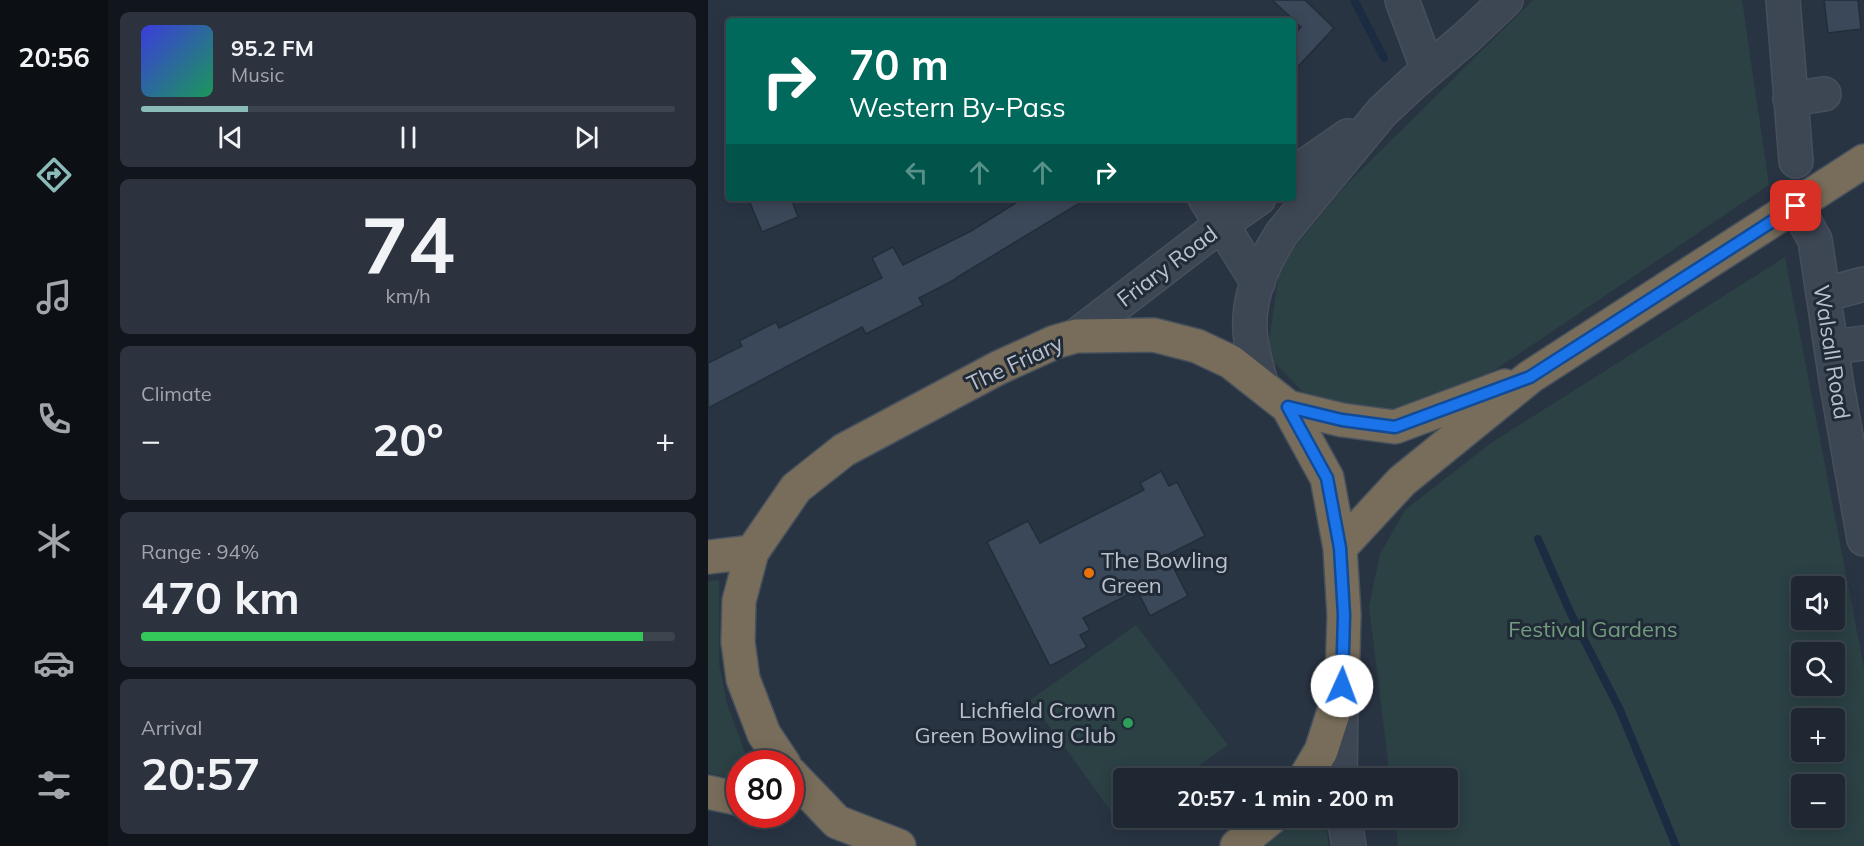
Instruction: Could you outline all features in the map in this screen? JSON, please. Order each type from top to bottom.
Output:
[{"type":"highway","points":[[1340,548],[1402,481],[1530,377],[1864,161]]},
{"type":"highway","name":"The Friary","points":[[775,750],[764,734],[743,680],[738,642],[739,601],[752,552],[796,488],[844,450],[998,368],[1055,342],[1076,336],[1154,335],[1197,346],[1231,362],[1261,384],[1288,407],[1327,478],[1340,548],[1344,615],[1342,686],[1321,751],[1311,768]]},
{"type":"highway","points":[[1288,407],[1342,420],[1395,427],[1530,377]]},
{"type":"highway","points":[[708,557],[752,552]]},
{"type":"highway","points":[[804,788],[837,822]]},
{"type":"highway","points":[[708,792],[726,796]]},
{"type":"highway","points":[[804,814],[837,822],[899,846]]},
{"type":"highway","points":[[1237,846],[1259,828]]},
{"type":"street","points":[[1402,0],[1428,70]]},
{"type":"street","points":[[1296,172],[1382,112],[1506,0]]},
{"type":"street","points":[[1783,0],[1796,161]]},
{"type":"street","points":[[1790,99],[1824,94]]},
{"type":"street","points":[[1261,384],[1250,329],[1253,297],[1269,254],[1282,233],[1382,112]]},
{"type":"street","name":"Friary Road","points":[[1076,336],[1214,211],[1249,201]]},
{"type":"street","name":"Walsall Road","points":[[1796,206],[1815,240],[1864,539]]},
{"type":"street","points":[[1214,211],[1258,283]]},
{"type":"street","points":[[1823,295],[1864,284]]},
{"type":"street","points":[[1831,347],[1864,343]]},
{"type":"street","name":"The Friary","points":[[1340,768],[1342,686]]},
{"type":"street","points":[[1346,828],[1349,846]]},
{"type":"green space","points":[[1533,0],[1742,0],[1769,185],[1452,399],[1381,412],[1303,392],[1267,355],[1280,265],[1345,186]]},
{"type":"green space","name":"Festival Gardens","points":[[1785,257],[1864,668],[1864,846],[1398,846],[1396,828],[1458,828],[1458,768],[1389,768],[1369,606],[1380,554],[1405,510],[1491,443]]},
{"type":"green space","points":[[719,580],[719,663],[727,704],[744,750],[726,750],[726,777],[708,773],[708,581]]},
{"type":"green space","name":"Lichfield Crown Green Bowling Club","points":[[1136,625],[1228,745],[1195,768],[1113,768],[1113,814],[1030,700]]},
{"type":"green space","points":[[1287,828],[1326,828],[1329,846],[1266,846]]},
{"type":"building","points":[[1272,0],[1305,0],[1334,28],[1296,69],[1296,33],[1301,27],[1296,22],[1296,18],[1291,18]]},
{"type":"building","points":[[1824,0],[1858,0],[1861,29],[1828,33]]},
{"type":"building","points":[[749,201],[792,201],[798,217],[762,232]]},
{"type":"building","points":[[1019,201],[1083,201],[956,279],[919,298],[923,305],[866,334],[862,327],[708,408],[708,363],[742,346],[739,341],[776,322],[779,328],[882,278],[872,258],[893,247],[903,265],[971,231]]},
{"type":"building","name":"The Bowling Green","points":[[1161,471],[1169,486],[1177,482],[1205,536],[1167,555],[1188,596],[1150,616],[1137,590],[1083,618],[1090,630],[1080,635],[1087,647],[1050,666],[987,542],[1028,521],[1040,543],[1144,490],[1140,483]]},
{"type":"waterway","points":[[1354,0],[1384,58]]},
{"type":"waterway","points":[[1538,539],[1571,614],[1620,710],[1676,846]]},
{"type":"place","name":"The Bowling Green","points":[[1089,573]]},
{"type":"place","name":"Lichfield Crown Green Bowling Club","points":[[1128,723]]},
{"type":"route","points":[[1342,686],[1344,615],[1340,548],[1327,478],[1288,407],[1342,420],[1395,427],[1530,377],[1796,206]]}]
